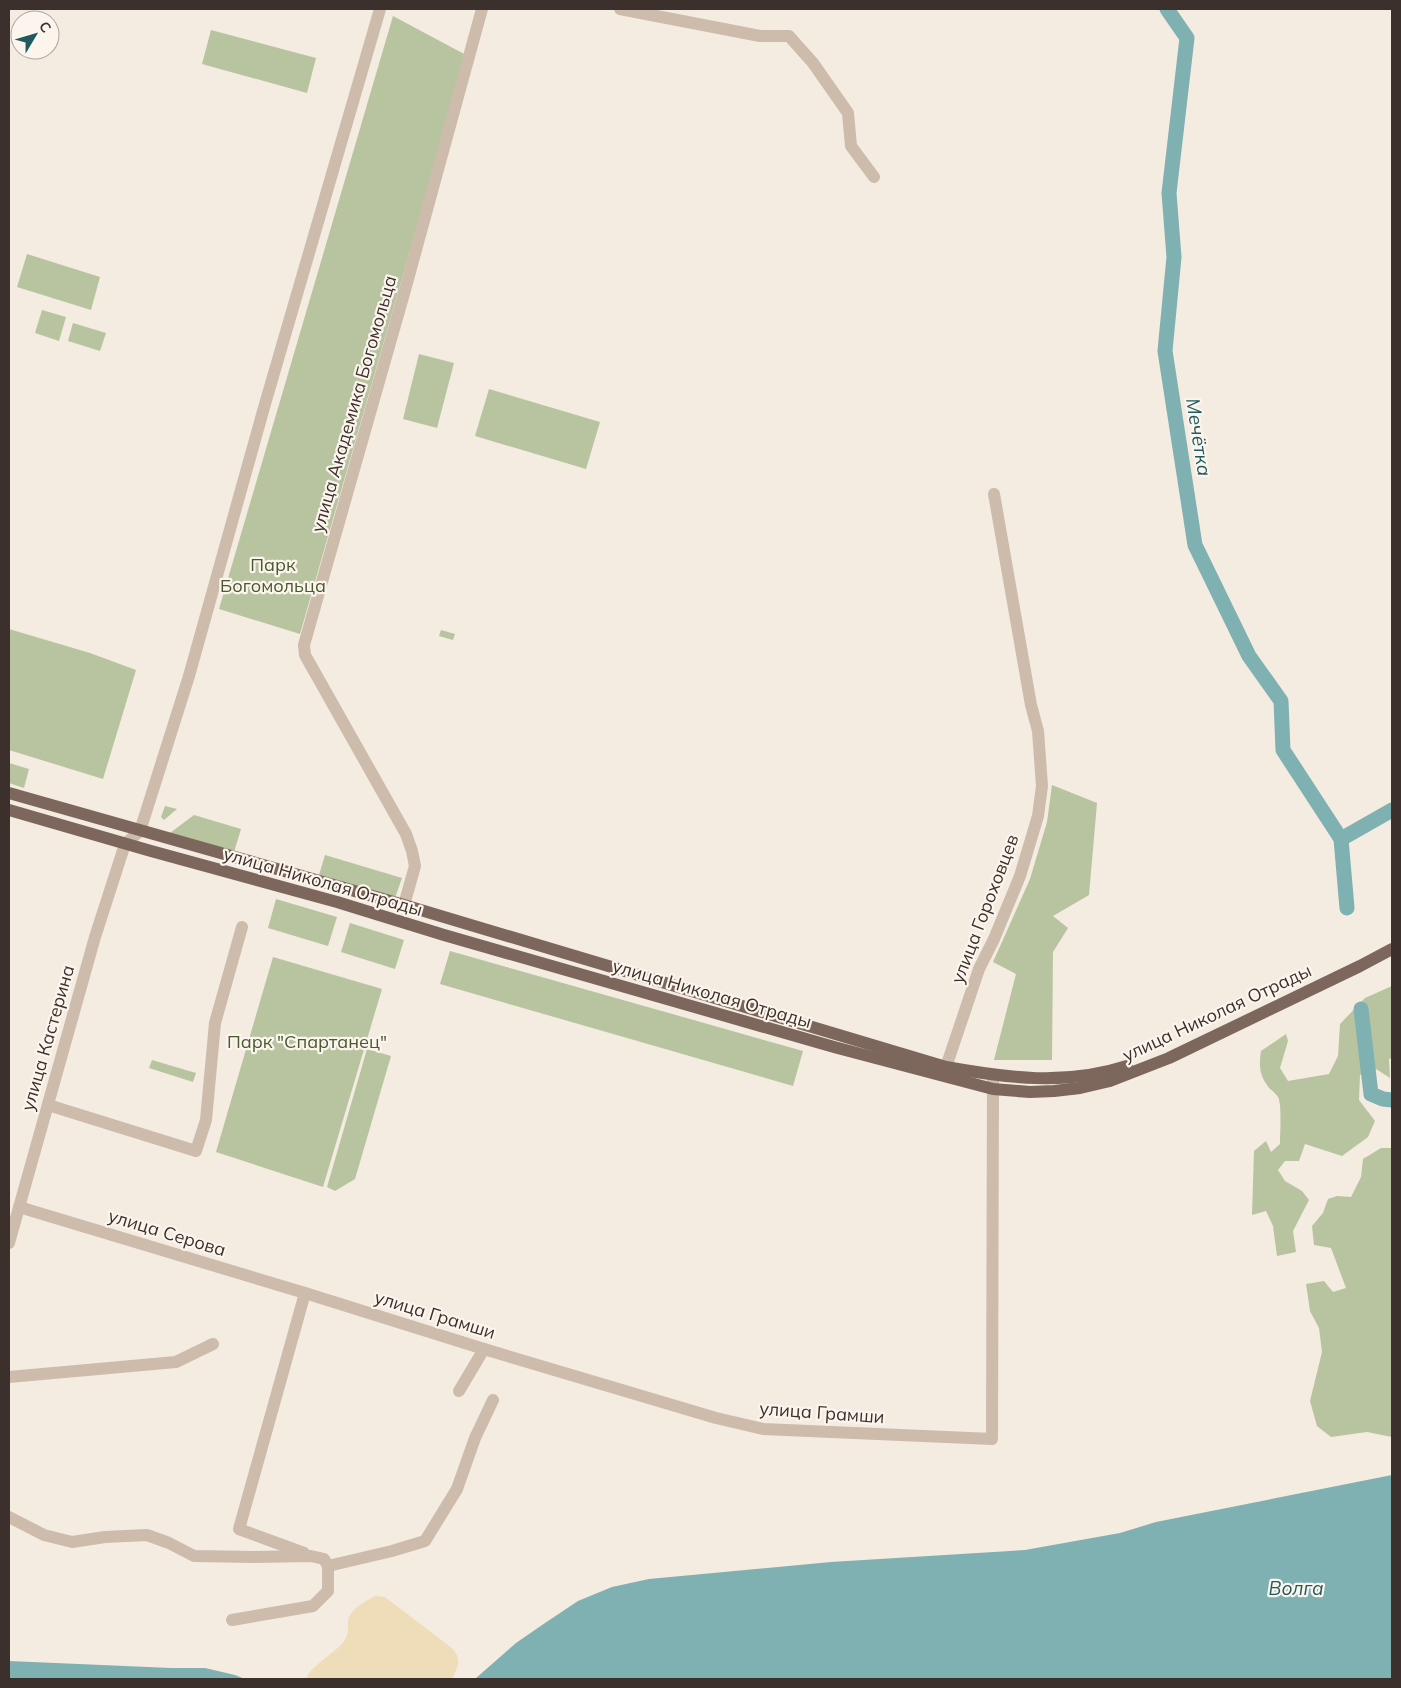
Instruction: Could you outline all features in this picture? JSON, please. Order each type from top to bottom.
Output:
[{"type":"main road","name":"улица Николая Отрады","points":[[9,793],[404,905],[946,1067],[993,1076],[1031,1079],[1078,1078],[1137,1063],[1392,947]]},
{"type":"main road","name":"улица Николая Отрады","points":[[9,810],[337,902],[444,935],[816,1042],[993,1089],[1030,1092],[1054,1091],[1080,1088],[1110,1081],[1169,1058],[1360,966],[1392,947]]},
{"type":"street","points":[[125,844],[140,831],[191,668],[267,395],[380,9]]},
{"type":"street","name":"улица Академика Богомольца","points":[[404,905],[415,866],[406,834],[304,655],[304,645],[482,9]]},
{"type":"street","points":[[620,9],[760,36],[789,36],[813,63],[848,113],[851,146],[874,177]]},
{"type":"street","name":"улица Гороховцев","points":[[946,1067],[978,969],[994,940],[1020,876],[1038,816],[1042,786],[1038,732],[1031,705],[994,494]]},
{"type":"street","name":"улица Кастерина","points":[[9,1243],[95,937],[125,844]]},
{"type":"street","points":[[48,1105],[196,1151],[206,1120],[215,1023],[242,928]]},
{"type":"street","name":"улица Грамши","points":[[305,1293],[484,1350],[716,1418],[763,1429],[992,1439],[993,1076]]},
{"type":"street","name":"улица Серова","points":[[19,1207],[305,1293]]},
{"type":"street","points":[[232,1620],[313,1606],[328,1591],[328,1566],[324,1559],[239,1529],[305,1293]]},
{"type":"street","points":[[9,1377],[176,1362],[213,1344]]},
{"type":"street","points":[[459,1392],[484,1350]]},
{"type":"street","points":[[328,1566],[425,1541],[457,1490],[475,1438],[493,1400]]},
{"type":"street","points":[[9,1517],[44,1536],[72,1542],[105,1537],[146,1535],[169,1543],[194,1556],[311,1556]]},
{"type":"green space","name":"Парк Богомольца","points":[[393,16],[466,55],[300,634],[219,609]]},
{"type":"green space","points":[[211,30],[316,58],[307,93],[202,64]]},
{"type":"green space","points":[[27,254],[100,277],[91,310],[17,287]]},
{"type":"green space","points":[[42,310],[66,317],[59,341],[35,333]]},
{"type":"green space","points":[[73,323],[106,333],[100,351],[68,341]]},
{"type":"green space","points":[[419,354],[454,363],[437,428],[403,419]]},
{"type":"green space","points":[[489,389],[600,422],[586,469],[475,436]]},
{"type":"green space","points":[[9,629],[90,653],[136,670],[103,779],[9,750]]},
{"type":"green space","points":[[441,630],[455,634],[453,640],[439,636]]},
{"type":"green space","points":[[9,763],[29,769],[24,788],[9,783]]},
{"type":"green space","points":[[1052,785],[1097,803],[1089,895],[1053,916],[1068,928],[1053,952],[1052,1060],[994,1060],[1016,974],[993,962],[1030,879],[1047,822]]},
{"type":"green space","points":[[165,806],[177,809],[164,820],[161,817]]},
{"type":"green space","points":[[194,815],[241,829],[234,852],[170,833]]},
{"type":"green space","points":[[325,855],[402,878],[395,898],[319,875]]},
{"type":"green space","points":[[276,899],[337,917],[328,946],[268,928]]},
{"type":"green space","points":[[350,923],[404,940],[395,969],[341,952]]},
{"type":"green space","points":[[450,951],[803,1051],[793,1086],[440,984]]},
{"type":"green space","name":"Парк \"Спартанец\"","points":[[273,957],[382,989],[323,1187],[216,1152]]},
{"type":"green space","points":[[1392,986],[1392,1058],[1389,1059],[1390,1078],[1376,1069],[1360,1075],[1359,1100],[1375,1121],[1368,1137],[1342,1156],[1305,1144],[1299,1161],[1285,1161],[1278,1170],[1285,1181],[1302,1191],[1309,1200],[1293,1231],[1296,1252],[1277,1256],[1273,1226],[1266,1211],[1252,1215],[1254,1151],[1266,1141],[1271,1152],[1280,1144],[1279,1101],[1277,1095],[1262,1077],[1261,1051],[1286,1034],[1288,1041],[1280,1068],[1288,1081],[1329,1074],[1338,1056],[1340,1024],[1365,998]]},
{"type":"green space","points":[[367,1049],[391,1056],[355,1179],[335,1191],[327,1187]]},
{"type":"green space","points":[[152,1060],[196,1073],[193,1082],[149,1068]]},
{"type":"green space","points":[[1381,1148],[1392,1148],[1392,1437],[1367,1432],[1331,1437],[1317,1426],[1310,1401],[1322,1352],[1319,1328],[1310,1311],[1306,1284],[1324,1281],[1333,1292],[1346,1288],[1331,1248],[1314,1245],[1312,1226],[1323,1213],[1328,1199],[1337,1196],[1351,1197],[1361,1177],[1363,1159]]},
{"type":"sand","points":[[375,1596],[385,1597],[453,1649],[458,1664],[452,1679],[306,1679],[318,1664],[344,1641],[351,1613],[358,1606]]},
{"type":"water","name":"Волга","points":[[1392,1475],[1392,1679],[475,1679],[516,1643],[545,1623],[578,1601],[612,1587],[649,1579],[831,1562],[1025,1550],[1120,1533],[1156,1522]]},
{"type":"water","points":[[9,1661],[205,1668],[245,1679],[9,1679]]},
{"type":"waterway","name":"Мечётка","points":[[1167,9],[1187,38],[1169,193],[1174,257],[1165,351],[1195,545],[1249,656],[1281,701],[1283,750],[1341,839],[1347,908]]},
{"type":"waterway","name":"Мечётка","points":[[1341,839],[1392,810]]},
{"type":"waterway","name":"Мечётка","points":[[1361,1009],[1371,1094],[1383,1099],[1392,1100]]}]
